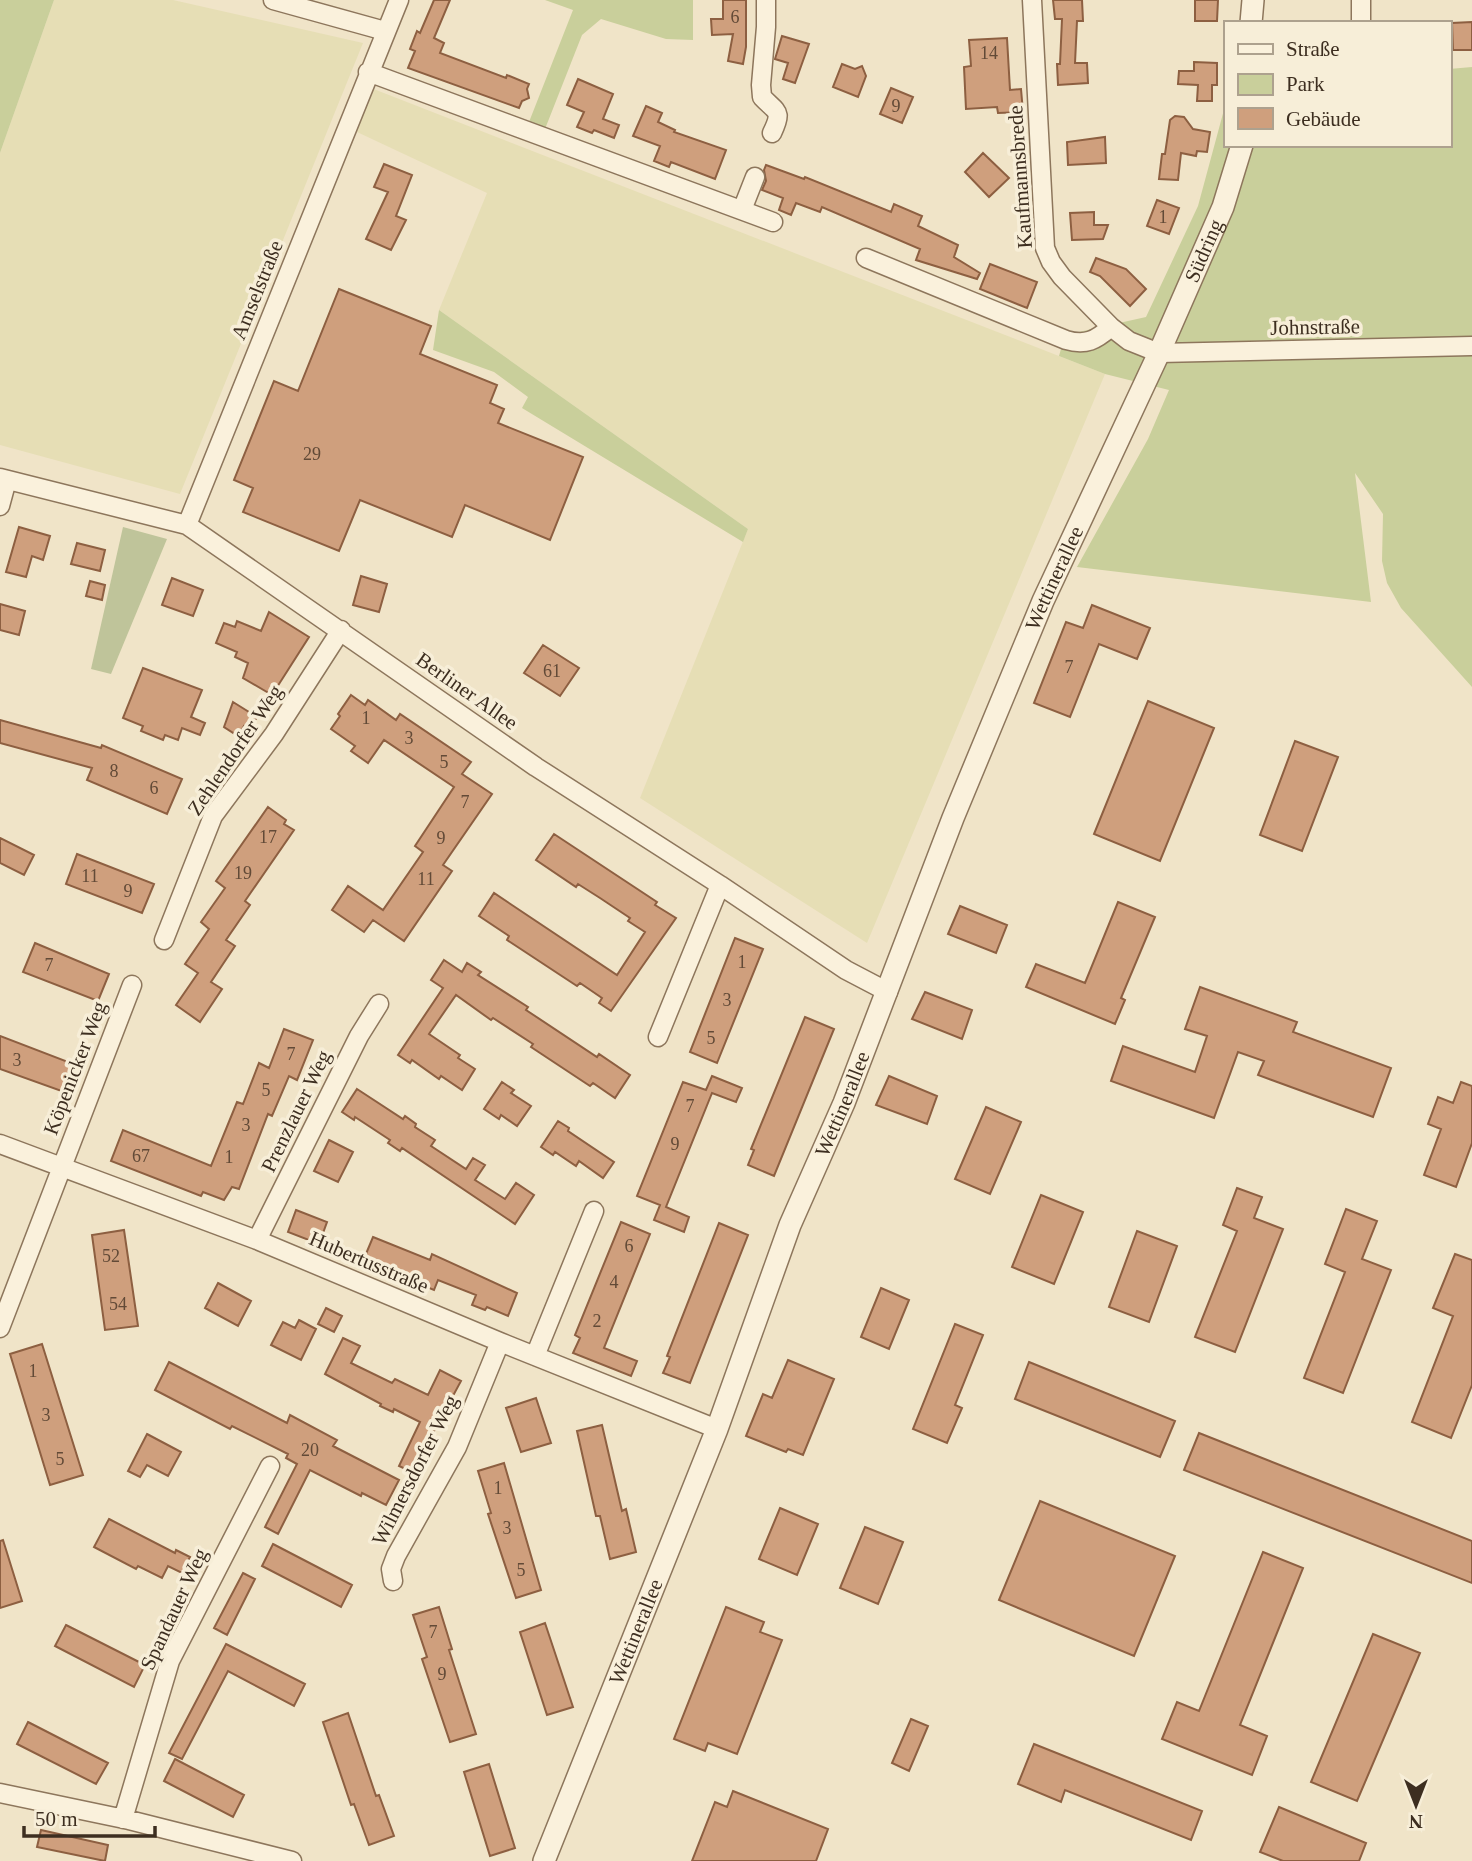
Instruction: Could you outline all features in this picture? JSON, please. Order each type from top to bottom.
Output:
[{"type":"street","points":[[273,0],[385,32]]},
{"type":"street","name":"Amselstraße","points":[[187,525],[398,0]]},
{"type":"street","points":[[766,0],[761,85],[762,97],[774,106],[779,116],[772,133]]},
{"type":"street","name":"Kaufmannsbrede","points":[[1032,0],[1045,248],[1062,277],[1111,327],[1129,341],[1159,353]]},
{"type":"street","points":[[1251,21],[1253,0]]},
{"type":"street","points":[[1361,0],[1361,21]]},
{"type":"street","points":[[368,72],[773,222]]},
{"type":"street","name":"Südring","points":[[1159,353],[1223,207],[1241,147]]},
{"type":"street","points":[[742,210],[755,177]]},
{"type":"street","points":[[866,258],[1066,340],[1090,342],[1111,327]]},
{"type":"street","name":"Johnstraße","points":[[1159,353],[1472,346]]},
{"type":"street","name":"Wettinerallee","points":[[544,1861],[717,1429],[790,1225],[844,1103],[953,818],[1042,601],[1159,353]]},
{"type":"street","points":[[0,506],[4,479]]},
{"type":"street","name":"Berliner Allee","points":[[4,479],[187,525],[536,767],[846,970],[888,992]]},
{"type":"street","name":"Zehlendorfer Weg","points":[[164,940],[213,816],[274,734],[341,630]]},
{"type":"street","points":[[658,1037],[720,885]]},
{"type":"street","name":"Köpenicker Weg","points":[[0,1328],[132,985]]},
{"type":"street","name":"Prenzlauer Weg","points":[[257,1240],[359,1036],[379,1004]]},
{"type":"street","name":"Hubertusstraße","points":[[0,1144],[257,1240],[717,1429]]},
{"type":"street","points":[[535,1356],[594,1212]]},
{"type":"street","name":"Wilmersdorfer Weg","points":[[393,1581],[391,1569],[396,1556],[457,1447],[500,1342]]},
{"type":"street","name":"Spandauer Weg","points":[[123,1819],[170,1661],[270,1466]]},
{"type":"street","points":[[0,1793],[123,1819],[292,1861]]},
{"type":"shaded area","points":[[54,0],[173,0],[363,43],[180,494],[0,445],[0,153]]},
{"type":"shaded area","points":[[371,88],[1105,374],[867,943],[640,798],[748,529],[439,310],[487,193],[357,132]]},
{"type":"green space","points":[[0,0],[54,0],[0,153]]},
{"type":"green space","points":[[545,0],[693,0],[693,40],[666,39],[601,19],[582,35],[545,129],[529,122],[573,10]]},
{"type":"green space","points":[[1472,67],[1472,687],[1401,608],[1387,583],[1382,561],[1383,514],[1355,473],[1371,602],[1077,567],[1148,439],[1169,390],[1105,374],[1059,356],[1065,335],[1146,317],[1198,206],[1224,110],[1224,147],[1451,147],[1451,69]]},
{"type":"green space","points":[[439,310],[748,529],[743,542],[522,408],[528,397],[494,372],[433,350]]},
{"type":"green space","points":[[123,527],[167,539],[111,674],[91,669]]},
{"type":"building","points":[[434,0],[450,0],[434,38],[444,43],[440,53],[529,84],[529,98],[522,101],[519,108],[408,68],[415,51],[410,49]]},
{"type":"building","points":[[723,0],[746,0],[746,47],[743,64],[728,61],[733,34],[712,35],[711,19],[723,19]]},
{"type":"building","points":[[1053,0],[1082,0],[1083,21],[1077,21],[1075,63],[1087,63],[1088,83],[1058,85],[1057,64],[1060,64],[1062,19],[1055,19]]},
{"type":"building","points":[[1195,0],[1218,0],[1217,21],[1195,21]]},
{"type":"building","points":[[1472,22],[1472,50],[1453,50],[1452,23]]},
{"type":"building","points":[[782,36],[809,44],[795,83],[783,79],[788,63],[775,59]]},
{"type":"building","points":[[1007,38],[1010,90],[1021,89],[1023,112],[998,113],[997,107],[966,109],[964,67],[971,66],[969,40]]},
{"type":"building","points":[[1194,62],[1217,63],[1217,85],[1212,85],[1212,101],[1197,101],[1198,85],[1178,84],[1179,71],[1194,71]]},
{"type":"building","points":[[842,64],[855,69],[862,66],[866,76],[858,97],[833,87]]},
{"type":"building","points":[[578,79],[613,94],[603,119],[619,125],[614,138],[577,127],[584,112],[567,105]]},
{"type":"building","points":[[891,88],[913,97],[902,123],[880,114]]},
{"type":"building","points":[[646,106],[662,113],[658,122],[675,130],[674,132],[726,150],[715,179],[671,162],[669,167],[654,161],[660,146],[633,136]]},
{"type":"building","points":[[1175,116],[1184,117],[1193,129],[1210,132],[1207,152],[1197,151],[1196,156],[1181,153],[1178,180],[1159,179],[1170,120]]},
{"type":"building","points":[[1105,137],[1106,163],[1068,165],[1067,142]]},
{"type":"building","points":[[983,153],[1009,178],[989,197],[965,172]]},
{"type":"building","points":[[384,164],[412,175],[396,216],[406,220],[391,250],[366,239],[388,192],[374,187]]},
{"type":"building","points":[[766,165],[804,179],[805,177],[891,212],[894,204],[922,216],[918,226],[958,245],[954,257],[980,273],[977,279],[916,260],[920,249],[822,207],[820,212],[796,203],[791,215],[779,210],[783,198],[762,190],[766,181]]},
{"type":"building","points":[[1157,200],[1179,208],[1169,234],[1147,226]]},
{"type":"building","points":[[1094,212],[1094,225],[1108,225],[1103,239],[1072,240],[1070,213]]},
{"type":"building","points":[[1096,258],[1126,269],[1146,289],[1130,306],[1100,276],[1090,272]]},
{"type":"building","points":[[990,264],[1037,282],[1027,308],[980,289]]},
{"type":"building","points":[[339,289],[431,326],[420,354],[497,385],[490,403],[504,409],[498,423],[583,457],[550,540],[465,505],[452,537],[360,500],[339,551],[243,512],[253,488],[234,480],[274,381],[298,391]]},
{"type":"building","points":[[19,527],[50,536],[43,560],[32,556],[26,577],[6,572]]},
{"type":"building","points":[[77,543],[105,550],[100,571],[71,564]]},
{"type":"building","points":[[361,576],[387,584],[379,612],[353,605]]},
{"type":"building","points":[[172,578],[203,590],[193,616],[162,605]]},
{"type":"building","points":[[90,581],[105,585],[102,600],[86,596]]},
{"type":"building","points":[[0,604],[25,611],[19,635],[0,630]]},
{"type":"building","points":[[1092,605],[1150,628],[1137,659],[1099,644],[1070,717],[1034,703],[1066,622],[1083,628]]},
{"type":"building","points":[[269,612],[309,637],[272,695],[243,678],[248,663],[235,657],[237,652],[216,643],[224,623],[235,627],[237,621],[261,631]]},
{"type":"building","points":[[543,645],[579,668],[560,696],[524,673]]},
{"type":"building","points":[[143,668],[202,690],[191,717],[205,723],[200,735],[182,728],[178,740],[165,735],[163,740],[141,731],[143,726],[123,718]]},
{"type":"building","points":[[351,695],[365,705],[368,700],[396,720],[400,714],[471,762],[462,774],[492,794],[443,865],[452,871],[404,941],[373,920],[364,932],[332,910],[348,886],[383,910],[423,852],[415,846],[454,787],[384,740],[368,763],[351,751],[355,746],[331,729]]},
{"type":"building","points":[[1148,701],[1214,728],[1160,861],[1094,834]]},
{"type":"building","points":[[233,702],[257,717],[249,730],[244,726],[238,736],[224,727]]},
{"type":"building","points":[[0,720],[101,748],[102,745],[182,779],[167,814],[87,780],[92,768],[0,743]]},
{"type":"building","points":[[1295,741],[1338,757],[1302,851],[1260,835]]},
{"type":"building","points":[[268,807],[286,820],[284,824],[294,830],[245,901],[250,905],[226,940],[235,946],[211,982],[222,989],[200,1022],[176,1005],[198,973],[185,964],[209,929],[201,922],[225,888],[216,881]]},
{"type":"building","points":[[554,834],[657,902],[655,905],[676,918],[611,1011],[599,1003],[602,998],[580,983],[577,986],[507,940],[509,936],[479,916],[494,893],[617,975],[645,932],[628,921],[630,918],[600,898],[578,884],[576,887],[536,860]]},
{"type":"building","points":[[0,838],[34,855],[24,875],[0,863]]},
{"type":"building","points":[[77,854],[154,884],[142,913],[66,884]]},
{"type":"building","points":[[1118,902],[1155,917],[1121,998],[1125,1000],[1115,1024],[1026,987],[1036,964],[1085,983]]},
{"type":"building","points":[[960,906],[1007,925],[996,953],[948,934]]},
{"type":"building","points":[[735,938],[763,949],[717,1063],[690,1052]]},
{"type":"building","points":[[35,943],[109,974],[98,1001],[23,972]]},
{"type":"building","points":[[444,960],[462,972],[467,963],[481,972],[478,975],[528,1007],[526,1010],[597,1057],[599,1054],[630,1075],[615,1098],[593,1083],[590,1086],[531,1047],[533,1044],[493,1018],[491,1020],[456,995],[429,1034],[475,1069],[462,1090],[441,1076],[439,1079],[412,1060],[410,1063],[398,1055],[443,988],[431,980]]},
{"type":"building","points":[[1200,987],[1297,1022],[1293,1032],[1391,1068],[1373,1117],[1258,1075],[1264,1061],[1238,1052],[1214,1118],[1111,1081],[1123,1046],[1195,1072],[1207,1036],[1185,1029]]},
{"type":"building","points":[[925,992],[972,1010],[962,1039],[912,1019]]},
{"type":"building","points":[[805,1017],[834,1029],[774,1176],[748,1165],[754,1150],[751,1149]]},
{"type":"building","points":[[284,1029],[313,1040],[297,1080],[289,1076],[272,1116],[268,1114],[239,1189],[232,1187],[224,1200],[203,1192],[201,1196],[111,1161],[123,1130],[211,1166],[237,1102],[243,1104],[259,1063],[269,1068]]},
{"type":"building","points":[[0,1036],[76,1065],[67,1093],[0,1069]]},
{"type":"building","points":[[712,1076],[742,1088],[736,1102],[712,1093],[666,1207],[689,1217],[684,1232],[654,1220],[660,1205],[637,1196],[683,1082],[706,1090]]},
{"type":"building","points":[[889,1076],[937,1096],[927,1124],[876,1105]]},
{"type":"building","points":[[502,1082],[514,1090],[511,1093],[531,1106],[517,1126],[501,1115],[499,1119],[484,1109]]},
{"type":"building","points":[[1461,1082],[1472,1086],[1472,1143],[1456,1187],[1424,1175],[1441,1129],[1428,1124],[1438,1097],[1453,1103]]},
{"type":"building","points":[[357,1089],[403,1119],[405,1116],[416,1124],[415,1127],[435,1140],[431,1146],[466,1169],[473,1158],[485,1165],[475,1180],[505,1199],[516,1183],[534,1195],[515,1224],[402,1148],[400,1151],[388,1143],[390,1140],[355,1117],[354,1120],[342,1112]]},
{"type":"building","points":[[986,1107],[1021,1122],[990,1194],[955,1179]]},
{"type":"building","points":[[558,1121],[569,1128],[568,1131],[614,1162],[603,1178],[579,1161],[576,1166],[555,1152],[553,1155],[541,1147]]},
{"type":"building","points":[[329,1140],[353,1152],[338,1182],[314,1171]]},
{"type":"building","points":[[1237,1188],[1262,1197],[1254,1218],[1283,1229],[1235,1352],[1195,1337],[1237,1231],[1223,1225]]},
{"type":"building","points":[[1041,1195],[1083,1212],[1054,1284],[1012,1267]]},
{"type":"building","points":[[1346,1209],[1377,1221],[1362,1259],[1391,1270],[1343,1393],[1304,1378],[1345,1272],[1325,1264]]},
{"type":"building","points":[[296,1210],[327,1222],[319,1244],[288,1232]]},
{"type":"building","points":[[621,1222],[650,1234],[604,1348],[637,1361],[631,1376],[573,1353],[580,1338],[575,1335]]},
{"type":"building","points":[[719,1223],[748,1235],[690,1383],[663,1373],[670,1357],[667,1356]]},
{"type":"building","points":[[124,1230],[138,1326],[105,1330],[92,1235]]},
{"type":"building","points":[[1137,1231],[1177,1246],[1149,1322],[1109,1307]]},
{"type":"building","points":[[373,1237],[430,1260],[432,1254],[517,1293],[508,1316],[487,1307],[485,1310],[472,1305],[476,1295],[438,1280],[434,1290],[363,1261]]},
{"type":"building","points":[[1455,1254],[1472,1260],[1472,1385],[1451,1438],[1412,1422],[1453,1316],[1433,1308]]},
{"type":"building","points":[[218,1283],[251,1301],[238,1326],[205,1308]]},
{"type":"building","points":[[881,1288],[909,1300],[889,1349],[861,1337]]},
{"type":"building","points":[[326,1308],[342,1316],[334,1332],[318,1324]]},
{"type":"building","points":[[299,1320],[316,1329],[301,1360],[271,1345],[283,1322],[295,1328]]},
{"type":"building","points":[[955,1324],[983,1335],[955,1405],[962,1408],[947,1443],[913,1429]]},
{"type":"building","points":[[343,1338],[360,1346],[351,1363],[392,1383],[395,1379],[428,1395],[440,1370],[461,1381],[412,1472],[399,1466],[420,1422],[394,1409],[393,1412],[380,1406],[381,1404],[325,1374]]},
{"type":"building","points":[[42,1344],[83,1475],[50,1485],[10,1354]]},
{"type":"building","points":[[788,1360],[834,1379],[803,1455],[788,1449],[786,1452],[746,1436],[763,1394],[772,1398]]},
{"type":"building","points":[[169,1362],[287,1423],[290,1415],[337,1440],[333,1446],[399,1480],[386,1505],[362,1493],[361,1496],[310,1470],[278,1534],[265,1527],[297,1464],[286,1458],[288,1454],[232,1426],[230,1429],[155,1390]]},
{"type":"building","points":[[1029,1362],[1175,1421],[1160,1457],[1015,1399]]},
{"type":"building","points":[[536,1398],[551,1443],[521,1452],[506,1408]]},
{"type":"building","points":[[602,1425],[622,1511],[626,1509],[636,1552],[610,1559],[600,1516],[596,1516],[577,1431]]},
{"type":"building","points":[[1199,1433],[1472,1541],[1472,1583],[1184,1470]]},
{"type":"building","points":[[147,1434],[181,1452],[168,1476],[147,1465],[140,1477],[128,1471]]},
{"type":"building","points":[[504,1463],[541,1590],[516,1598],[488,1514],[491,1513],[478,1471]]},
{"type":"building","points":[[1040,1501],[1175,1556],[1134,1656],[999,1600]]},
{"type":"building","points":[[780,1508],[818,1524],[797,1575],[759,1559]]},
{"type":"building","points":[[109,1519],[175,1553],[176,1550],[190,1557],[182,1573],[168,1566],[162,1578],[138,1566],[136,1569],[94,1547]]},
{"type":"building","points":[[865,1527],[903,1542],[878,1604],[840,1588]]},
{"type":"building","points":[[3,1540],[22,1601],[0,1608],[0,1541]]},
{"type":"building","points":[[273,1544],[352,1585],[341,1607],[262,1566]]},
{"type":"building","points":[[1263,1552],[1303,1568],[1240,1725],[1267,1736],[1252,1775],[1162,1739],[1177,1702],[1199,1711]]},
{"type":"building","points":[[243,1573],[255,1579],[227,1635],[214,1628]]},
{"type":"building","points":[[439,1607],[452,1649],[449,1650],[476,1734],[450,1742],[422,1659],[427,1657],[413,1615]]},
{"type":"building","points":[[726,1607],[764,1622],[760,1632],[782,1640],[737,1754],[708,1743],[705,1751],[674,1739]]},
{"type":"building","points":[[545,1623],[573,1707],[547,1715],[520,1632]]},
{"type":"building","points":[[66,1625],[145,1665],[134,1687],[55,1646]]},
{"type":"building","points":[[1373,1634],[1420,1653],[1357,1801],[1311,1782]]},
{"type":"building","points":[[226,1644],[305,1684],[294,1706],[228,1671],[182,1759],[169,1753]]},
{"type":"building","points":[[348,1713],[376,1796],[379,1795],[394,1836],[369,1845],[354,1804],[351,1805],[323,1722]]},
{"type":"building","points":[[911,1719],[928,1726],[909,1771],[892,1763]]},
{"type":"building","points":[[28,1722],[108,1763],[96,1784],[17,1744]]},
{"type":"building","points":[[1034,1744],[1202,1811],[1191,1840],[1065,1790],[1061,1802],[1018,1784]]},
{"type":"building","points":[[175,1759],[244,1795],[233,1817],[164,1781]]},
{"type":"building","points":[[489,1764],[515,1848],[490,1856],[464,1772]]},
{"type":"building","points":[[733,1791],[828,1829],[816,1861],[692,1861],[715,1802],[727,1807]]},
{"type":"building","points":[[1279,1807],[1366,1843],[1359,1861],[1283,1861],[1260,1852]]},
{"type":"building","points":[[41,1830],[108,1845],[105,1861],[37,1847]]}]
